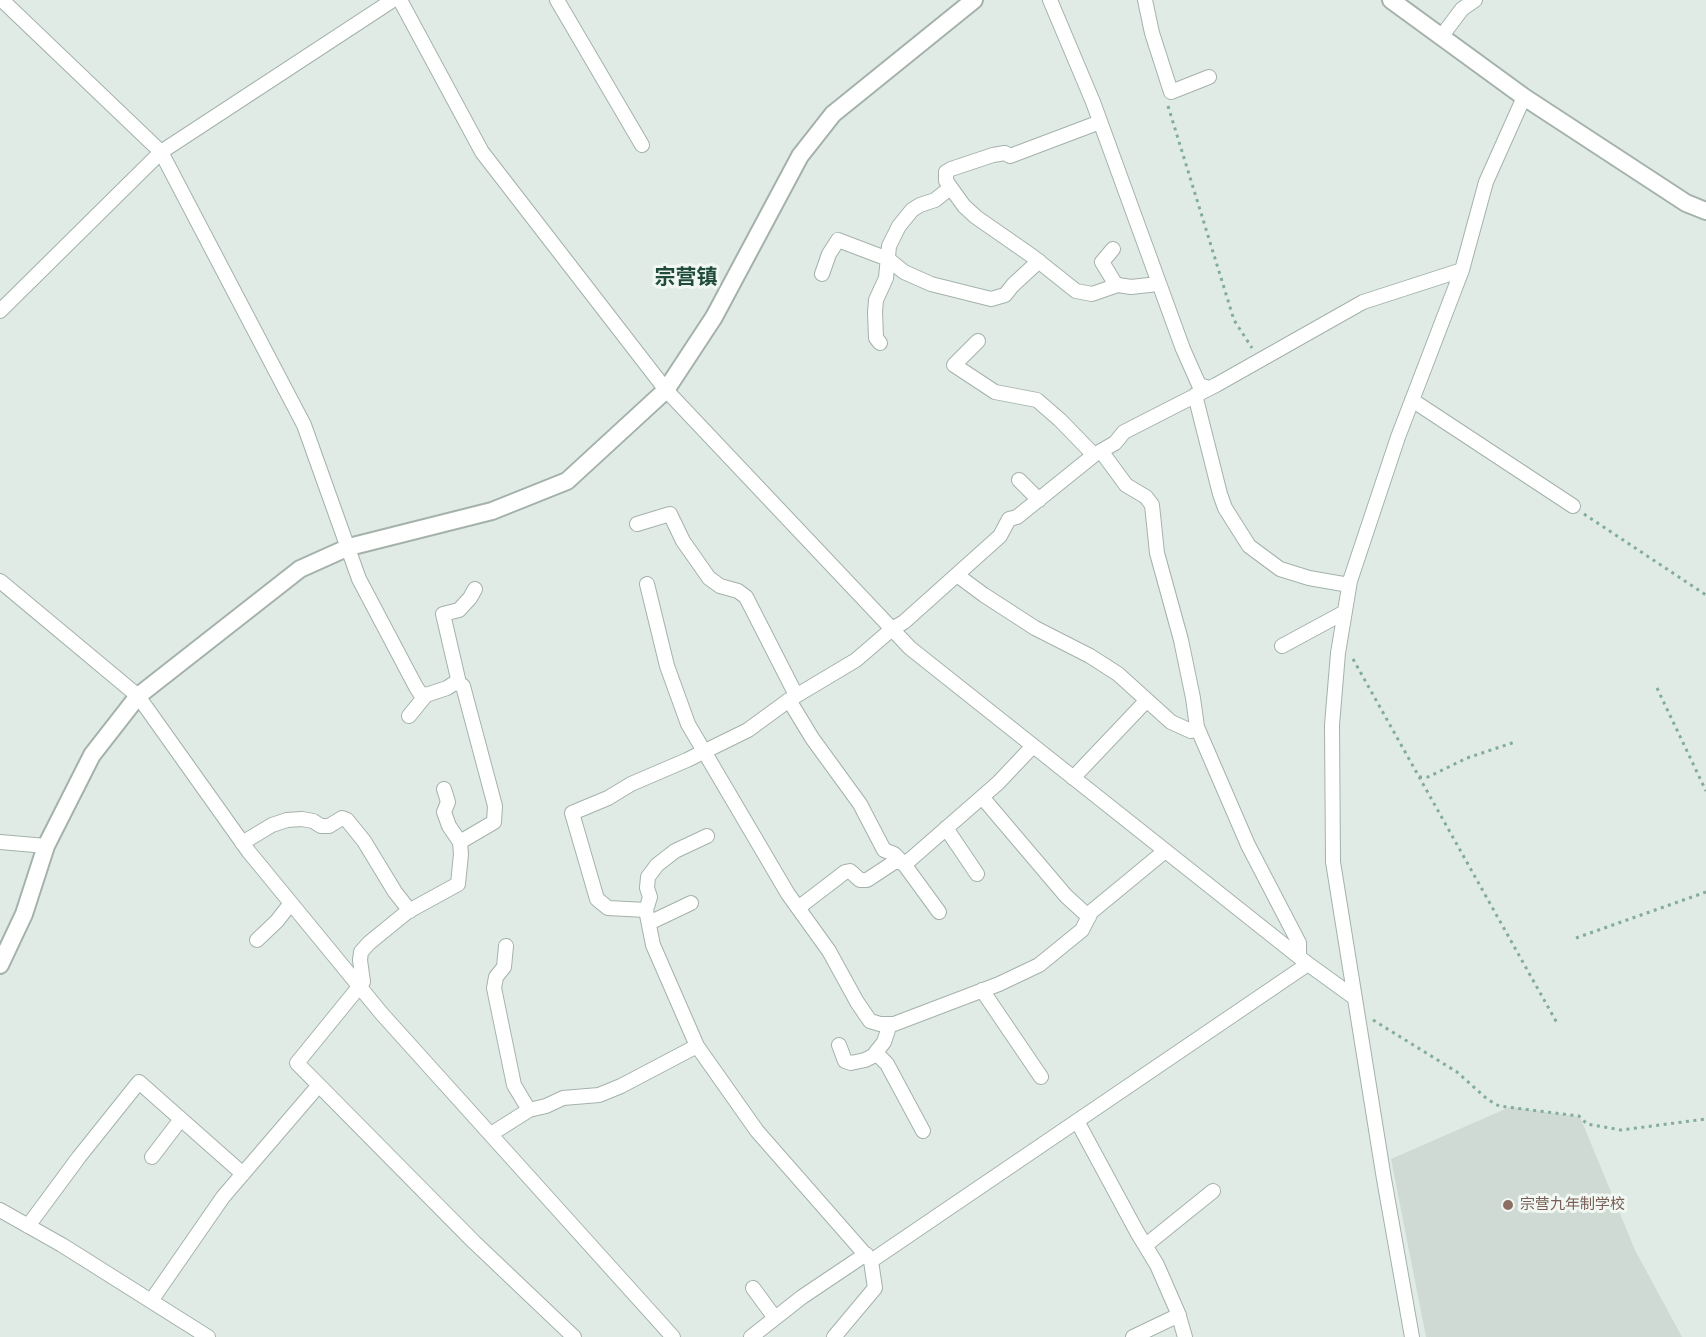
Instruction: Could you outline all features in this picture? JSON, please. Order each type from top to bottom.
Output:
[{"type":"street","points":[[2,0],[162,152],[304,425],[359,579],[416,687],[420,693],[426,695]]},
{"type":"street","points":[[0,311],[162,152],[393,0]]},
{"type":"street","points":[[400,0],[482,152],[666,390],[910,648],[1356,1004]]},
{"type":"street","points":[[557,0],[642,145]]},
{"type":"street","points":[[0,965],[24,914],[46,846],[92,755],[138,696],[300,569],[349,547],[492,510],[567,481],[666,390],[714,317],[800,156],[833,114],[974,0]]},
{"type":"street","points":[[1050,0],[1100,122],[1158,284],[1199,385],[1209,388]]},
{"type":"street","points":[[1145,0],[1152,33],[1172,92],[1209,77]]},
{"type":"street","points":[[1391,0],[1524,97],[1686,203],[1706,210]]},
{"type":"street","points":[[1441,37],[1462,9],[1475,0]]},
{"type":"street","points":[[1412,1337],[1332,862],[1332,725],[1340,637],[1349,585],[1412,400],[1462,270],[1486,182],[1524,97]]},
{"type":"street","points":[[1100,122],[1010,156],[1005,153],[993,155],[951,169],[946,172],[946,181],[964,206],[976,217],[1039,261],[1076,291],[1092,294],[1116,285],[1158,284]]},
{"type":"street","points":[[880,343],[876,338],[876,306],[886,278],[889,246],[906,217],[920,205],[934,200],[950,188]]},
{"type":"street","points":[[822,274],[829,254],[838,240],[888,259],[904,272],[931,284],[991,299],[1005,296],[1013,285],[1039,261]]},
{"type":"street","points":[[1113,249],[1102,262],[1116,285]]},
{"type":"street","points":[[692,903],[648,916],[608,908],[597,899],[572,813],[748,730],[792,698],[856,660],[892,629],[904,622],[1000,536],[1009,519],[1017,517],[1040,500],[1097,453],[1115,443],[1124,432],[1209,388],[1363,302],[1462,270]]},
{"type":"street","points":[[978,340],[954,365],[995,392],[1037,400],[1097,453],[1126,485],[1146,497],[1152,505],[1157,554],[1181,640],[1197,727],[1248,845],[1299,943],[1303,961]]},
{"type":"street","points":[[1195,395],[1225,508],[1249,546],[1280,569],[1308,578],[1349,585]]},
{"type":"street","points":[[1412,400],[1573,506]]},
{"type":"street","points":[[1019,480],[1040,500]]},
{"type":"street","points":[[638,524],[670,514],[683,541],[709,578],[720,586],[738,591],[746,597],[812,738],[860,804],[884,850],[894,854],[904,864],[939,912]]},
{"type":"street","points":[[957,574],[984,595],[1035,628],[1090,656],[1118,674],[1171,722],[1191,731],[1197,727]]},
{"type":"street","points":[[0,581],[138,696],[242,843],[359,986],[673,1337]]},
{"type":"street","points":[[647,585],[667,666],[688,724],[798,908],[829,951],[870,1021],[894,1024],[982,990],[1039,964],[1082,930],[1091,912],[1165,851]]},
{"type":"street","points":[[460,842],[494,822],[495,814],[495,806],[463,686],[459,684],[443,614],[459,610],[475,589]]},
{"type":"street","points":[[1282,646],[1343,613]]},
{"type":"street","points":[[409,716],[426,695],[459,684]]},
{"type":"street","points":[[1073,778],[1146,700]]},
{"type":"street","points":[[904,864],[998,783],[1033,746]]},
{"type":"street","points":[[444,789],[448,802],[444,812],[449,826],[460,842],[458,884],[410,911],[369,943],[361,952],[363,982],[297,1063],[474,1242],[574,1337]]},
{"type":"street","points":[[982,797],[1066,896],[1089,917]]},
{"type":"street","points":[[242,843],[272,825],[287,820],[302,819],[313,821],[321,826],[329,826],[342,818],[347,820],[364,841],[395,892],[410,911]]},
{"type":"street","points":[[946,828],[977,874]]},
{"type":"street","points":[[707,836],[675,851],[648,877],[647,888],[650,897],[648,916],[653,945],[697,1046],[757,1131],[869,1258],[874,1288],[834,1337]]},
{"type":"street","points":[[0,842],[46,846]]},
{"type":"street","points":[[798,908],[845,872],[850,871],[860,880],[867,880],[896,861],[904,864]]},
{"type":"street","points":[[257,940],[277,921],[291,903]]},
{"type":"street","points":[[506,946],[504,967],[496,977],[494,988],[514,1085],[529,1110]]},
{"type":"street","points":[[751,1337],[802,1297],[869,1258],[1077,1121],[1303,961]]},
{"type":"street","points":[[982,990],[1041,1077]]},
{"type":"street","points":[[839,1045],[845,1061],[851,1063],[865,1060],[876,1053],[884,1042],[890,1024]]},
{"type":"street","points":[[490,1134],[529,1110],[546,1106],[563,1098],[598,1095],[621,1086],[697,1046]]},
{"type":"street","points":[[876,1053],[887,1064],[923,1131]]},
{"type":"street","points":[[28,1226],[139,1082],[243,1174]]},
{"type":"street","points":[[151,1301],[224,1197],[319,1085]]},
{"type":"street","points":[[152,1156],[181,1119]]},
{"type":"street","points":[[1077,1121],[1157,1264],[1179,1315],[1185,1337]]},
{"type":"street","points":[[1146,1245],[1213,1191]]},
{"type":"street","points":[[0,1210],[208,1337]]},
{"type":"street","points":[[753,1288],[775,1318]]},
{"type":"street","points":[[1133,1337],[1179,1315]]},
{"type":"path","points":[[1167,102],[1234,320],[1259,360]]},
{"type":"path","points":[[1573,506],[1706,595]]},
{"type":"path","points":[[1340,637],[1557,1023]]},
{"type":"path","points":[[1657,688],[1704,781],[1706,791]]},
{"type":"path","points":[[1419,777],[1428,777],[1467,758],[1515,742]]},
{"type":"path","points":[[1576,938],[1706,892]]},
{"type":"path","points":[[1356,1004],[1457,1072],[1499,1106],[1579,1116],[1587,1124],[1621,1130],[1706,1119]]},
{"type":"shaded area","name":"宗营九年制学校","points":[[1510,1107],[1580,1117],[1635,1250],[1682,1337],[1426,1337],[1391,1159]]},
{"type":"place","name":"宗营九年制学校","points":[[1508,1205]]},
{"type":"district","name":"宗营镇","points":[[686,278]]}]
